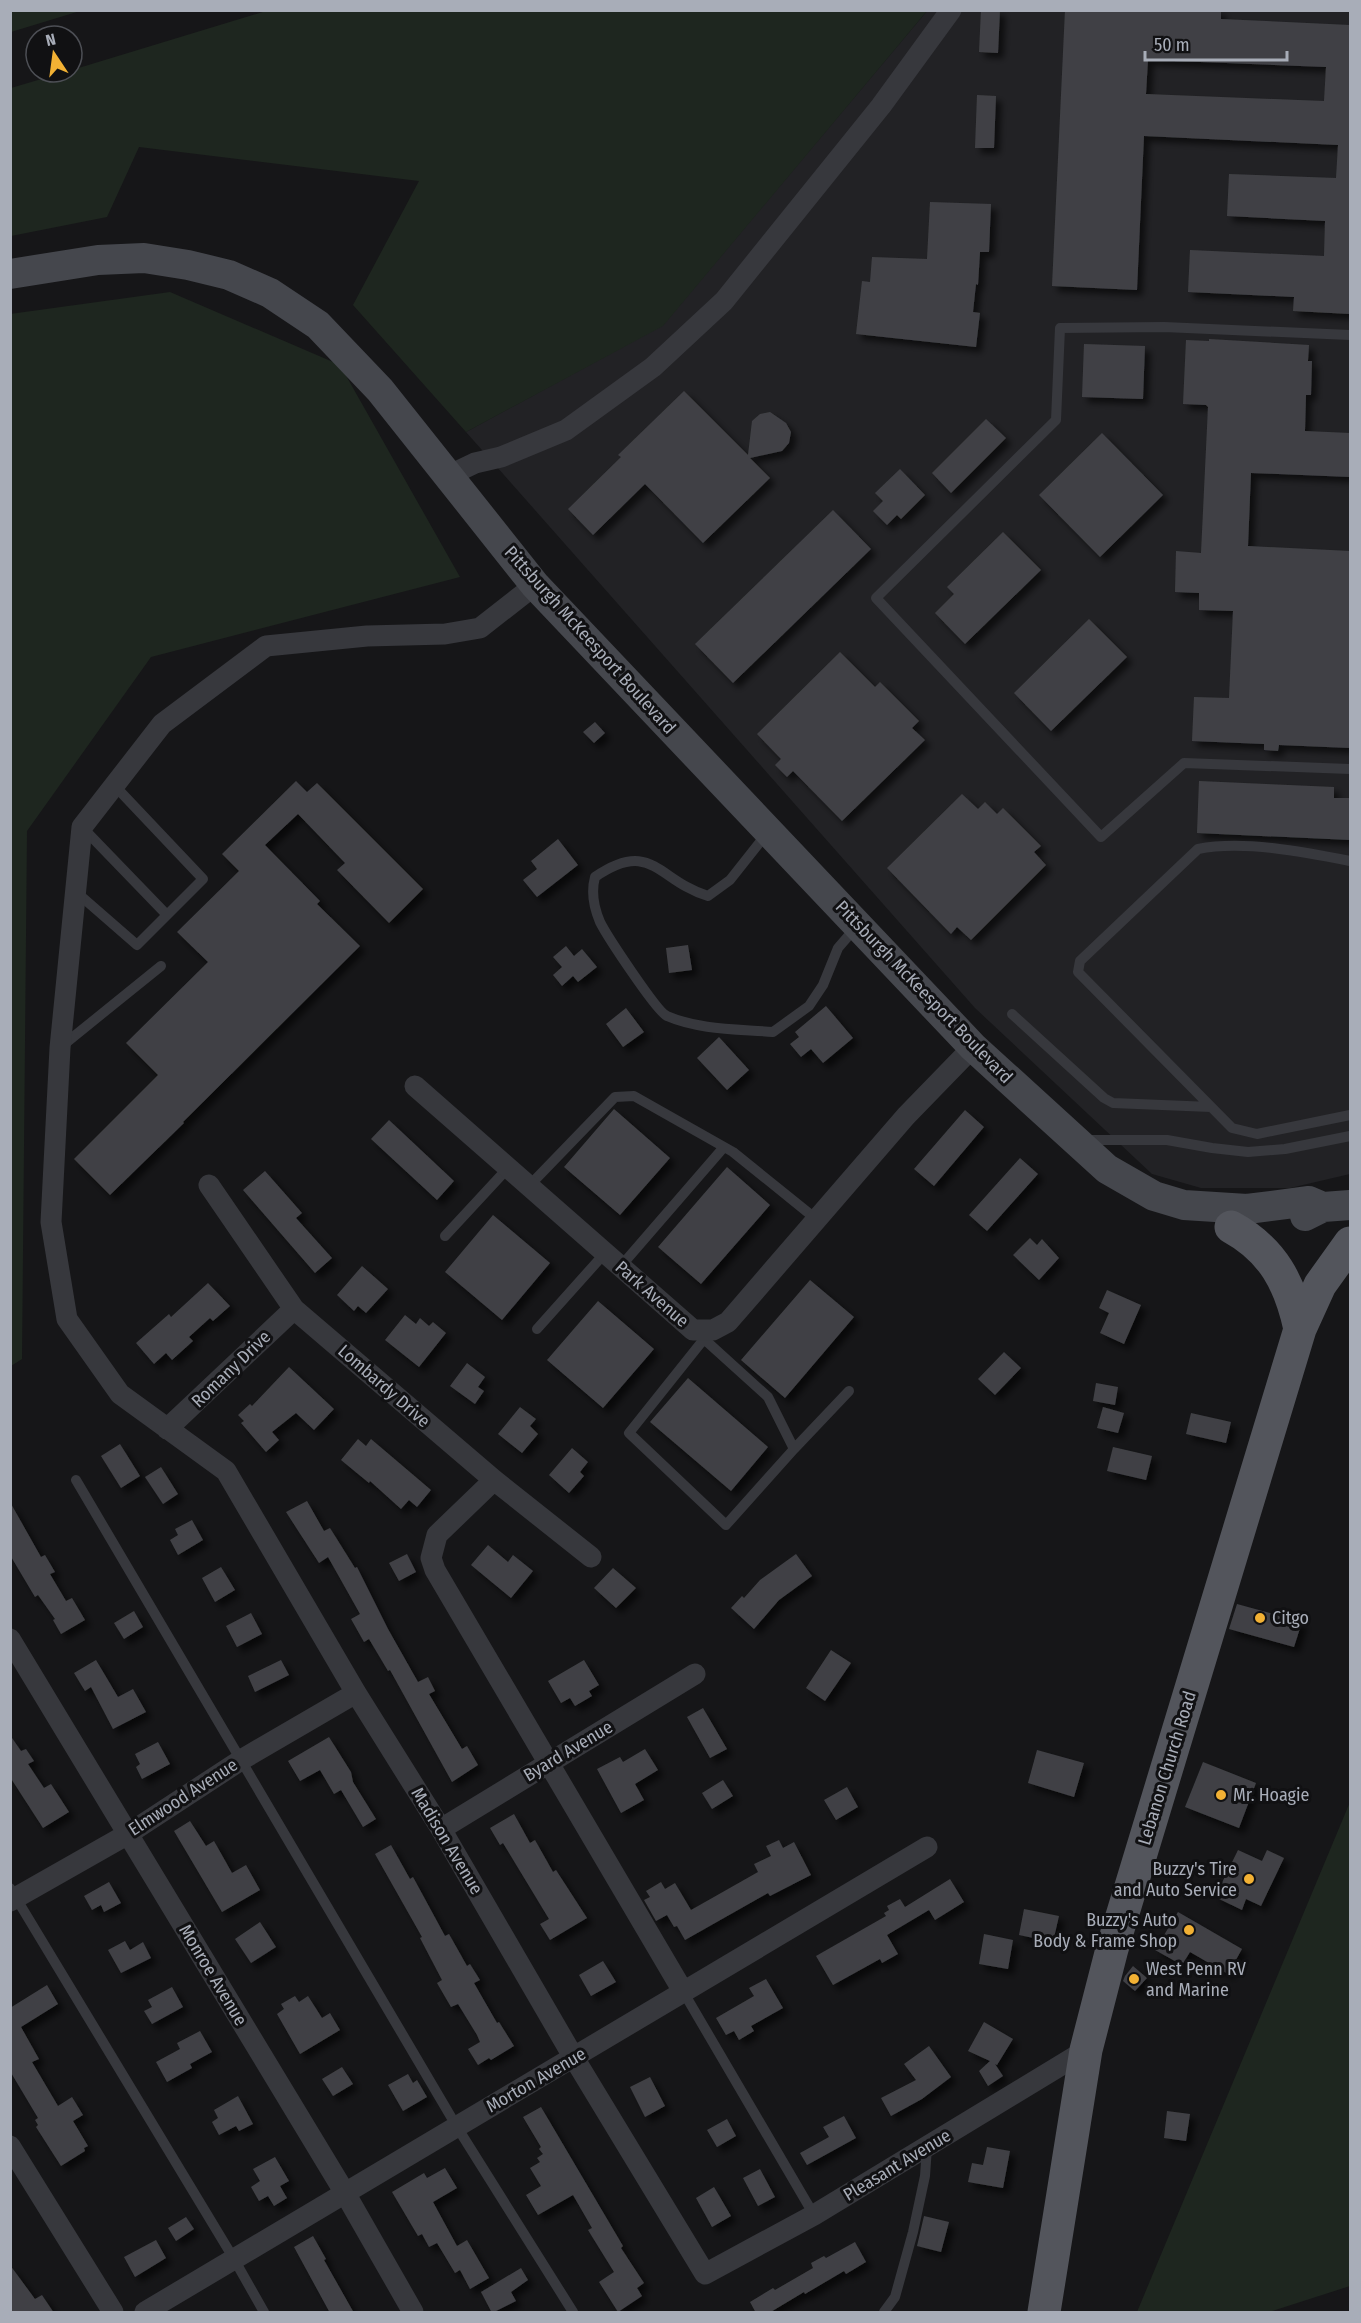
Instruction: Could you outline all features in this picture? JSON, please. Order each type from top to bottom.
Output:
[{"type":"main road","name":"Pittsburgh McKeesport Boulevard","points":[[10,274],[98,260],[144,258],[188,265],[229,275],[270,293],[318,325],[380,390],[535,585],[973,1047],[1107,1169],[1154,1196],[1184,1204],[1247,1209],[1309,1201],[1337,1206]]},
{"type":"main road","name":"Pittsburgh McKeesport Boulevard","points":[[1107,1169],[1119,1190],[1147,1208],[1183,1221],[1231,1227],[1307,1216],[1337,1206]]},
{"type":"main road","points":[[1231,1227],[1251,1238],[1277,1267],[1293,1299],[1300,1329]]},
{"type":"main road","name":"Lebanon Church Road","points":[[1044,2313],[1086,2050],[1116,1938],[1300,1329],[1320,1285],[1350,1243]]},
{"type":"street","points":[[448,476],[475,463],[501,457],[566,430],[653,367],[724,301],[881,106],[951,10]]},
{"type":"street","points":[[82,827],[162,724],[266,646],[367,636],[445,634],[480,628],[535,585]]},
{"type":"street","name":"Madison Avenue","points":[[82,827],[60,1048],[51,1222],[67,1319],[120,1394],[226,1471],[356,1693],[441,1829],[574,2058],[705,2274]]},
{"type":"street","name":"Park Avenue","points":[[415,1086],[693,1330],[709,1335],[728,1322],[906,1116],[973,1047]]},
{"type":"street","name":"Lombardy Drive","points":[[209,1185],[294,1309],[494,1480],[591,1557]]},
{"type":"street","name":"Romany Drive","points":[[167,1429],[294,1309]]},
{"type":"street","points":[[494,1480],[437,1536],[431,1558],[435,1570],[684,1993]]},
{"type":"street","name":"Monroe Avenue","points":[[10,1639],[345,2193],[413,2313]]},
{"type":"street","name":"Byard Avenue","points":[[441,1829],[695,1674]]},
{"type":"street","name":"Elmwood Avenue","points":[[12,1895],[128,1834],[241,1760],[356,1693]]},
{"type":"street","name":"Morton Avenue","points":[[145,2313],[927,1846]]},
{"type":"street","name":"Pleasant Avenue","points":[[705,2274],[814,2215],[1086,2050]]},
{"type":"street","points":[[10,2146],[113,2313]]},
{"type":"lane","points":[[1350,335],[1164,327],[1060,328],[1056,420],[876,598],[1101,837],[1184,764],[1350,769]]},
{"type":"lane","points":[[75,891],[137,945],[203,879],[114,785]]},
{"type":"lane","points":[[82,827],[166,915]]},
{"type":"lane","points":[[768,832],[730,880],[708,896],[682,885],[659,867],[634,860],[612,866],[595,877],[591,890],[600,922],[625,962],[664,1016],[699,1025],[772,1032],[809,1006],[823,985],[838,948],[857,926]]},
{"type":"lane","points":[[1350,861],[1313,854],[1220,845],[1198,849],[1080,961],[1078,972],[1232,1128],[1257,1134],[1350,1114]]},
{"type":"lane","points":[[60,1048],[160,966]]},
{"type":"lane","points":[[1012,1014],[1104,1098],[1113,1103],[1211,1107]]},
{"type":"lane","points":[[529,1186],[615,1097],[634,1096],[724,1147],[816,1219]]},
{"type":"lane","points":[[1074,1140],[1167,1140],[1248,1152],[1285,1149],[1350,1136]]},
{"type":"lane","points":[[537,1329],[613,1260],[724,1147]]},
{"type":"lane","points":[[445,1236],[508,1168]]},
{"type":"lane","points":[[794,1449],[768,1397],[709,1335],[629,1433],[726,1525],[849,1391]]},
{"type":"lane","points":[[76,1480],[457,2127],[573,2313]]},
{"type":"lane","points":[[12,1895],[234,2259],[264,2313]]},
{"type":"lane","points":[[684,1993],[814,2215]]},
{"type":"lane","points":[[884,2313],[895,2297],[913,2232],[925,2176],[927,2147]]},
{"type":"shaded area","points":[[11,10],[80,10],[37,24],[24,24],[24,28],[11,32]]},
{"type":"shaded area","points":[[266,10],[927,11],[663,326],[466,432],[353,305],[419,181],[139,147],[107,217],[11,236],[11,88],[24,84],[84,84],[84,66]]},
{"type":"shaded area","points":[[927,11],[1350,11],[1350,1174],[1290,1188],[1201,1188],[1152,1174],[975,1008],[466,432],[663,325]]},
{"type":"shaded area","points":[[170,292],[340,365],[460,577],[151,657],[27,831],[22,1359],[11,1366],[10,314]]},
{"type":"shaded area","points":[[1350,1802],[1350,2286],[1269,2312],[1137,2312]]},
{"type":"building","points":[[981,10],[1000,10],[998,53],[979,52]]},
{"type":"building","points":[[1065,10],[1221,10],[1221,19],[1350,25],[1350,314],[1293,311],[1294,297],[1188,292],[1190,250],[1324,256],[1325,221],[1227,216],[1229,174],[1336,178],[1338,145],[1144,136],[1137,290],[1052,286]],"holes":[[[1148,60],[1326,67],[1324,101],[1146,94]]]},
{"type":"building","points":[[977,95],[996,96],[994,148],[975,148]]},
{"type":"building","points":[[930,202],[991,204],[989,252],[980,252],[978,285],[976,284],[973,312],[980,313],[976,347],[856,334],[862,281],[870,282],[872,257],[927,259]]},
{"type":"building","points":[[1209,339],[1309,345],[1308,361],[1312,361],[1311,395],[1306,395],[1305,431],[1350,433],[1350,477],[1251,473],[1248,546],[1350,551],[1350,748],[1279,745],[1278,751],[1264,750],[1264,744],[1192,741],[1194,697],[1229,698],[1233,611],[1199,610],[1199,593],[1175,592],[1176,551],[1201,553],[1208,407],[1183,404],[1186,340],[1209,341]]},
{"type":"building","points":[[1084,344],[1145,346],[1143,399],[1082,397]]},
{"type":"building","points":[[684,391],[748,455],[752,421],[760,414],[770,412],[786,423],[791,432],[789,443],[782,451],[750,458],[770,478],[703,543],[645,484],[593,535],[568,509],[621,457],[618,455]]},
{"type":"building","points":[[986,419],[1006,438],[951,493],[932,473]]},
{"type":"building","points":[[1102,433],[1163,495],[1100,557],[1039,495]]},
{"type":"building","points":[[900,469],[925,495],[901,519],[897,515],[887,525],[873,511],[883,501],[875,493]]},
{"type":"building","points":[[833,510],[871,549],[733,683],[695,644]]},
{"type":"building","points":[[1003,532],[1041,570],[965,644],[935,613],[954,594],[947,587]]},
{"type":"building","points":[[1089,619],[1127,657],[1051,731],[1014,693]]},
{"type":"building","points":[[840,652],[875,687],[880,682],[919,721],[912,728],[925,740],[842,821],[793,771],[787,777],[775,765],[781,759],[757,734]]},
{"type":"building","points":[[595,722],[605,733],[594,743],[583,732]]},
{"type":"building","points":[[296,781],[307,792],[317,783],[423,889],[389,923],[337,870],[345,863],[298,814],[265,845],[320,901],[317,904],[360,946],[110,1195],[74,1159],[158,1075],[126,1043],[208,962],[177,932],[239,871],[222,854]]},
{"type":"building","points":[[1199,781],[1334,787],[1334,798],[1350,798],[1350,840],[1197,833]]},
{"type":"building","points":[[962,794],[978,809],[985,802],[997,814],[1003,808],[1041,846],[1034,852],[1046,865],[971,940],[957,927],[951,934],[887,868]]},
{"type":"building","points":[[558,839],[578,865],[537,897],[523,880],[537,869],[531,861]]},
{"type":"building","points":[[688,945],[692,970],[669,973],[666,948]]},
{"type":"building","points":[[566,946],[574,956],[582,949],[597,967],[578,982],[573,976],[562,986],[553,975],[562,967],[553,957]]},
{"type":"building","points":[[826,1006],[853,1038],[823,1063],[811,1049],[801,1057],[790,1044],[799,1037],[795,1032]]},
{"type":"building","points":[[626,1008],[644,1032],[623,1047],[606,1024]]},
{"type":"building","points":[[719,1037],[749,1070],[727,1090],[697,1058]]},
{"type":"building","points":[[614,1109],[670,1158],[620,1215],[564,1167]]},
{"type":"building","points":[[965,1110],[984,1127],[934,1186],[914,1169]]},
{"type":"building","points":[[389,1120],[454,1181],[437,1200],[371,1139]]},
{"type":"building","points":[[1020,1158],[1038,1174],[987,1231],[969,1215]]},
{"type":"building","points":[[727,1167],[770,1205],[701,1284],[658,1247]]},
{"type":"building","points":[[265,1171],[302,1213],[296,1218],[332,1258],[315,1273],[243,1190]]},
{"type":"building","points":[[493,1215],[550,1263],[502,1320],[445,1272]]},
{"type":"building","points":[[1030,1238],[1037,1245],[1042,1239],[1059,1258],[1039,1280],[1013,1255]]},
{"type":"building","points":[[362,1266],[388,1289],[366,1313],[358,1306],[354,1311],[337,1295]]},
{"type":"building","points":[[810,1280],[854,1317],[785,1398],[741,1360]]},
{"type":"building","points":[[208,1283],[230,1306],[213,1321],[210,1318],[189,1337],[193,1341],[172,1360],[166,1353],[154,1364],[136,1343],[169,1314],[171,1317]]},
{"type":"building","points":[[1107,1290],[1141,1305],[1124,1344],[1100,1333],[1109,1313],[1099,1308]]},
{"type":"building","points":[[598,1301],[654,1349],[603,1408],[547,1360]]},
{"type":"building","points":[[405,1315],[416,1324],[420,1318],[429,1326],[433,1322],[446,1333],[419,1367],[385,1340]]},
{"type":"building","points":[[1004,1352],[1021,1368],[995,1395],[978,1379]]},
{"type":"building","points":[[467,1363],[485,1377],[478,1387],[484,1391],[475,1404],[450,1386]]},
{"type":"building","points":[[289,1367],[334,1409],[314,1430],[296,1413],[272,1432],[279,1440],[266,1452],[241,1423],[244,1421],[238,1415],[250,1404],[252,1406]]},
{"type":"building","points":[[688,1378],[768,1447],[731,1491],[650,1422]]},
{"type":"building","points":[[1096,1383],[1118,1387],[1115,1405],[1093,1401]]},
{"type":"building","points":[[520,1407],[536,1419],[530,1426],[538,1434],[522,1453],[498,1434]]},
{"type":"building","points":[[1103,1407],[1124,1413],[1118,1433],[1097,1428]]},
{"type":"building","points":[[1191,1413],[1231,1422],[1226,1443],[1186,1434]]},
{"type":"building","points":[[358,1439],[366,1446],[371,1439],[431,1490],[417,1507],[409,1500],[401,1509],[370,1481],[369,1483],[341,1460]]},
{"type":"building","points":[[120,1444],[140,1476],[121,1488],[101,1456]]},
{"type":"building","points":[[1113,1447],[1152,1456],[1146,1480],[1107,1471]]},
{"type":"building","points":[[572,1448],[588,1462],[580,1472],[584,1476],[569,1493],[549,1475]]},
{"type":"building","points":[[161,1467],[178,1494],[163,1504],[145,1477]]},
{"type":"building","points":[[307,1501],[324,1531],[330,1528],[355,1568],[357,1567],[418,1682],[428,1677],[435,1691],[429,1694],[462,1749],[467,1746],[478,1765],[452,1782],[390,1670],[388,1671],[369,1639],[364,1642],[351,1619],[360,1614],[328,1557],[319,1563],[286,1512]]},
{"type":"building","points":[[10,1502],[41,1557],[45,1555],[55,1572],[50,1574],[66,1601],[72,1598],[85,1620],[61,1634],[53,1620],[55,1619],[38,1595],[35,1597],[10,1555]]},
{"type":"building","points":[[192,1520],[203,1540],[178,1555],[170,1540],[178,1535],[175,1529]]},
{"type":"building","points":[[488,1545],[508,1562],[513,1555],[533,1571],[511,1598],[471,1565]]},
{"type":"building","points":[[407,1554],[416,1572],[399,1581],[389,1563]]},
{"type":"building","points":[[796,1554],[812,1576],[779,1600],[754,1629],[731,1608],[742,1596],[744,1598],[760,1580]]},
{"type":"building","points":[[221,1567],[235,1590],[215,1602],[202,1578]]},
{"type":"building","points":[[613,1568],[636,1588],[616,1608],[594,1588]]},
{"type":"building","name":"Citgo","points":[[1237,1604],[1302,1622],[1294,1647],[1229,1629]]},
{"type":"building","points":[[134,1611],[143,1627],[124,1639],[114,1623]]},
{"type":"building","points":[[251,1613],[262,1634],[237,1647],[226,1626]]},
{"type":"building","points":[[831,1650],[851,1663],[825,1701],[806,1688]]},
{"type":"building","points":[[96,1660],[118,1697],[133,1689],[146,1712],[113,1729],[91,1687],[85,1691],[74,1673]]},
{"type":"building","points":[[281,1660],[289,1675],[255,1692],[248,1676]]},
{"type":"building","points":[[584,1660],[599,1685],[589,1691],[592,1696],[575,1706],[570,1698],[561,1703],[548,1681]]},
{"type":"building","points":[[703,1708],[727,1749],[710,1758],[687,1717]]},
{"type":"building","points":[[10,1735],[21,1751],[26,1749],[34,1761],[28,1764],[44,1788],[51,1784],[69,1812],[43,1828],[10,1777]]},
{"type":"building","points":[[329,1737],[376,1819],[363,1827],[341,1790],[334,1794],[320,1770],[300,1781],[288,1761]]},
{"type":"building","points":[[158,1742],[170,1764],[142,1779],[136,1767],[140,1764],[135,1754]]},
{"type":"building","points":[[645,1749],[658,1770],[635,1784],[644,1800],[621,1813],[597,1769],[620,1757],[623,1762]]},
{"type":"building","points":[[1037,1750],[1084,1763],[1074,1797],[1028,1783]]},
{"type":"building","name":"Mr. Hoagie","points":[[1203,1762],[1256,1783],[1239,1828],[1185,1807]]},
{"type":"building","points":[[723,1780],[733,1796],[712,1809],[702,1793]]},
{"type":"building","points":[[847,1787],[858,1807],[836,1820],[824,1800]]},
{"type":"building","points":[[514,1814],[530,1843],[535,1840],[553,1872],[556,1870],[587,1918],[550,1940],[540,1924],[549,1919],[503,1843],[500,1845],[490,1828]]},
{"type":"building","points":[[190,1821],[206,1846],[214,1841],[232,1873],[246,1865],[260,1890],[222,1912],[174,1831]]},
{"type":"building","points":[[779,1840],[783,1848],[794,1842],[811,1875],[770,1896],[768,1893],[685,1940],[667,1915],[656,1921],[644,1900],[650,1897],[646,1891],[661,1882],[665,1889],[675,1883],[691,1910],[758,1872],[754,1864],[771,1856],[766,1846]]},
{"type":"building","points":[[391,1845],[410,1879],[413,1877],[445,1936],[449,1934],[467,1966],[470,1964],[480,1980],[474,1983],[497,2023],[499,2022],[514,2046],[491,2060],[489,2058],[478,2065],[468,2049],[480,2042],[477,2035],[458,2004],[451,2007],[437,1983],[442,1980],[420,1938],[422,1937],[375,1854]]},
{"type":"building","name":"Buzzy's Tire and Auto Service","points":[[1238,1850],[1262,1861],[1267,1850],[1284,1858],[1261,1906],[1246,1899],[1242,1910],[1215,1897]]},
{"type":"building","points":[[950,1879],[964,1902],[935,1920],[929,1910],[887,1935],[898,1954],[882,1963],[880,1959],[833,1985],[816,1956],[886,1916],[884,1913],[889,1910],[887,1906],[900,1899],[905,1907]]},
{"type":"building","points":[[109,1882],[121,1903],[104,1912],[101,1905],[92,1910],[84,1896]]},
{"type":"building","points":[[1024,1909],[1059,1916],[1053,1942],[1019,1935]]},
{"type":"building","name":"Buzzy's Auto Body & Frame Shop","points":[[1178,1912],[1242,1949],[1228,1974],[1190,1952],[1182,1965],[1155,1950]]},
{"type":"building","points":[[260,1922],[276,1947],[251,1963],[235,1939]]},
{"type":"building","points":[[984,1934],[1013,1940],[1008,1969],[979,1964]]},
{"type":"building","points":[[125,1941],[130,1950],[143,1942],[151,1958],[121,1973],[108,1950]]},
{"type":"building","points":[[603,1961],[616,1982],[591,1996],[579,1975]]},
{"type":"building","name":"West Penn RV and Marine","points":[[1133,1966],[1147,1978],[1135,1991],[1123,1981]]},
{"type":"building","points":[[766,1979],[783,2008],[751,2026],[754,2031],[739,2040],[734,2031],[726,2035],[716,2018],[754,1996],[749,1988]]},
{"type":"building","points":[[47,1985],[58,2004],[21,2027],[39,2059],[32,2062],[58,2106],[72,2097],[83,2115],[73,2121],[88,2146],[84,2148],[85,2151],[61,2166],[36,2127],[38,2125],[35,2120],[38,2118],[10,2071],[10,2008]]},
{"type":"building","points":[[172,1987],[183,2007],[152,2024],[144,2011],[152,2007],[148,2000]]},
{"type":"building","points":[[295,1996],[299,2002],[308,1996],[322,2018],[330,2013],[340,2030],[300,2054],[277,2014],[284,2009],[281,2004]]},
{"type":"building","points":[[984,2022],[1013,2039],[997,2065],[995,2064],[1003,2076],[988,2086],[979,2071],[990,2061],[968,2051]]},
{"type":"building","points":[[200,2031],[212,2052],[190,2064],[192,2068],[167,2082],[156,2062],[180,2049],[177,2043]]},
{"type":"building","points":[[929,2046],[951,2077],[922,2099],[891,2116],[881,2098],[916,2080],[904,2064]]},
{"type":"building","points":[[342,2067],[353,2084],[333,2096],[322,2079]]},
{"type":"building","points":[[408,2074],[413,2083],[417,2080],[427,2097],[403,2111],[388,2085]]},
{"type":"building","points":[[650,2077],[665,2106],[645,2117],[630,2087]]},
{"type":"building","points":[[238,2096],[253,2124],[239,2131],[236,2126],[219,2135],[212,2122],[218,2118],[214,2110]]},
{"type":"building","points":[[541,2107],[623,2246],[621,2248],[644,2283],[637,2288],[642,2296],[618,2312],[599,2282],[614,2272],[588,2230],[592,2228],[573,2195],[538,2215],[526,2195],[541,2186],[530,2168],[540,2162],[537,2158],[543,2154],[523,2117]]},
{"type":"building","points":[[1167,2111],[1190,2114],[1186,2141],[1164,2138]]},
{"type":"building","points":[[844,2116],[856,2138],[807,2165],[800,2153],[829,2137],[823,2127]]},
{"type":"building","points":[[727,2119],[736,2136],[717,2147],[707,2130]]},
{"type":"building","points":[[987,2147],[1010,2151],[1003,2188],[968,2182],[972,2163],[983,2165]]},
{"type":"building","points":[[275,2157],[289,2181],[280,2186],[287,2198],[274,2206],[268,2196],[259,2201],[251,2187],[260,2181],[253,2169]]},
{"type":"building","points":[[445,2168],[457,2188],[433,2202],[457,2246],[467,2240],[489,2278],[470,2289],[460,2270],[455,2273],[437,2243],[429,2247],[422,2234],[418,2236],[392,2192],[424,2173],[427,2178]]},
{"type":"building","points":[[760,2169],[775,2197],[758,2206],[743,2178]]},
{"type":"building","points":[[714,2187],[731,2216],[712,2227],[696,2198]]},
{"type":"building","points":[[924,2216],[949,2222],[941,2252],[917,2246]]},
{"type":"building","points":[[186,2217],[194,2229],[176,2241],[168,2228]]},
{"type":"building","points":[[313,2236],[354,2313],[330,2313],[294,2247]]},
{"type":"building","points":[[156,2240],[166,2258],[135,2277],[124,2257]]},
{"type":"building","points":[[855,2242],[866,2262],[846,2274],[844,2271],[805,2294],[804,2292],[769,2313],[756,2313],[750,2302],[813,2268],[811,2263],[824,2256],[826,2258]]},
{"type":"building","points":[[10,2265],[35,2299],[42,2295],[54,2313],[10,2313]]},
{"type":"building","points":[[521,2268],[528,2280],[511,2292],[516,2301],[492,2313],[481,2292]]},
{"type":"place","name":"Citgo","points":[[1260,1618]]},
{"type":"place","name":"Mr. Hoagie","points":[[1221,1795]]},
{"type":"place","name":"Buzzy's Tire and Auto Service","points":[[1249,1879]]},
{"type":"place","name":"Buzzy's Auto Body & Frame Shop","points":[[1189,1930]]},
{"type":"place","name":"West Penn RV and Marine","points":[[1134,1979]]}]
